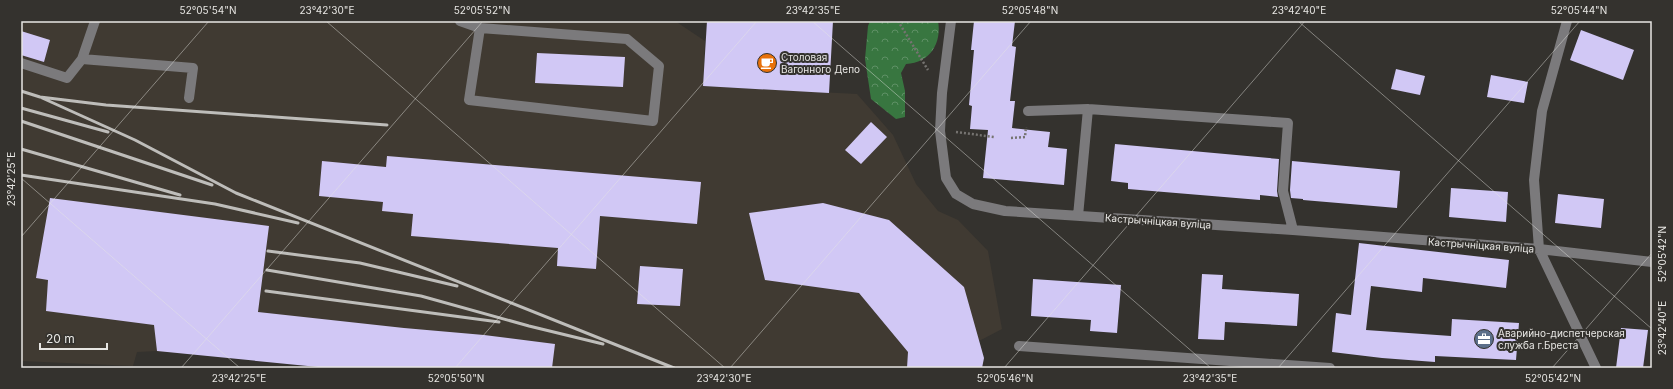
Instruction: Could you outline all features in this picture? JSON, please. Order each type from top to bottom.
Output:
[{"type":"street","points":[[21,62],[67,78],[82,59],[95,21]]},
{"type":"street","points":[[460,21],[480,28],[627,39],[659,66],[653,121],[469,100],[480,28]]},
{"type":"street","name":"Кастрычніцкая вуліца","points":[[951,21],[942,93],[940,131],[946,178],[956,194],[973,204],[1005,211],[1293,230],[1539,249],[1652,262]]},
{"type":"street","points":[[1539,249],[1534,180],[1542,111],[1567,21]]},
{"type":"street","points":[[82,59],[193,68],[189,98]]},
{"type":"street","points":[[1078,216],[1088,108]]},
{"type":"street","points":[[1028,111],[1088,108],[1288,123],[1283,191],[1293,230]]},
{"type":"street","name":"Кастрычніцкая вуліца","points":[[1539,249],[1596,368]]},
{"type":"street","points":[[1019,346],[1330,368]]},
{"type":"path","points":[[898,21],[942,93]]},
{"type":"path","points":[[940,131],[994,137]]},
{"type":"shaded area","points":[[21,21],[675,21],[705,41],[703,86],[857,94],[893,135],[916,184],[938,211],[958,220],[988,251],[1002,329],[979,341],[984,358],[982,368],[343,368],[157,351],[137,352],[133,366],[21,361]]},
{"type":"green space","points":[[870,21],[938,21],[939,29],[936,44],[928,56],[914,63],[906,64],[901,73],[905,91],[905,117],[896,119],[871,99],[865,59],[868,26]]},
{"type":"building","name":"Столовая Вагонного Депо","points":[[707,21],[833,21],[829,93],[703,86]]},
{"type":"building","points":[[974,21],[1015,21],[1012,46],[1016,47],[1010,101],[1015,101],[1012,128],[1050,132],[1048,147],[1067,149],[1064,185],[983,178],[988,130],[970,129],[972,106],[969,105],[974,50],[971,50]]},
{"type":"building","points":[[1581,30],[1634,50],[1623,80],[1570,60]]},
{"type":"building","points":[[21,31],[50,40],[44,62],[21,55]]},
{"type":"building","points":[[537,53],[625,57],[623,87],[535,83]]},
{"type":"building","points":[[1396,69],[1425,76],[1420,95],[1391,89]]},
{"type":"building","points":[[1491,75],[1528,82],[1524,103],[1487,97]]},
{"type":"building","points":[[871,122],[887,137],[861,164],[845,150]]},
{"type":"building","points":[[1115,144],[1279,159],[1278,197],[1260,195],[1260,200],[1128,189],[1128,183],[1111,181]]},
{"type":"building","points":[[387,156],[701,182],[697,224],[600,216],[596,269],[557,266],[558,248],[411,236],[413,214],[382,211],[383,202],[319,196],[322,161],[386,167]]},
{"type":"building","points":[[1292,161],[1400,171],[1397,208],[1291,198],[1290,190]]},
{"type":"building","points":[[1451,188],[1508,192],[1506,222],[1449,217]]},
{"type":"building","points":[[1558,194],[1604,199],[1601,228],[1555,223]]},
{"type":"building","points":[[50,198],[269,226],[258,312],[484,335],[555,344],[552,368],[328,368],[157,351],[154,325],[46,311],[48,280],[36,278]]},
{"type":"building","points":[[823,203],[889,220],[964,287],[984,358],[982,368],[907,368],[908,352],[859,293],[765,280],[749,213]]},
{"type":"building","points":[[1359,243],[1509,260],[1506,288],[1423,278],[1422,292],[1371,286],[1366,330],[1451,336],[1452,319],[1519,323],[1516,360],[1435,356],[1435,362],[1332,352],[1336,313],[1351,315]]},
{"type":"building","points":[[640,266],[683,269],[680,306],[637,304]]},
{"type":"building","points":[[1202,274],[1223,275],[1222,289],[1299,294],[1297,326],[1225,322],[1224,340],[1198,339]]},
{"type":"building","points":[[1033,279],[1121,285],[1117,333],[1090,331],[1091,320],[1031,316]]},
{"type":"building","points":[[1621,328],[1648,330],[1643,368],[1616,368]]},
{"type":"railway","points":[[21,91],[40,97],[106,105],[387,125]]},
{"type":"railway","points":[[40,97],[135,140],[236,193],[674,368]]},
{"type":"railway","points":[[21,108],[108,132]]},
{"type":"railway","points":[[21,121],[212,185]]},
{"type":"railway","points":[[21,149],[180,195]]},
{"type":"railway","points":[[21,175],[215,204],[298,223]]},
{"type":"railway","points":[[268,251],[360,263],[457,286]]},
{"type":"railway","points":[[267,270],[421,296],[529,326],[603,344]]},
{"type":"railway","points":[[266,291],[499,322]]},
{"type":"place","name":"Столовая Вагонного Депо","points":[[767,63]]},
{"type":"place","name":"Аварийно-диспетчерская служба г.Бреста","points":[[1484,339]]}]
